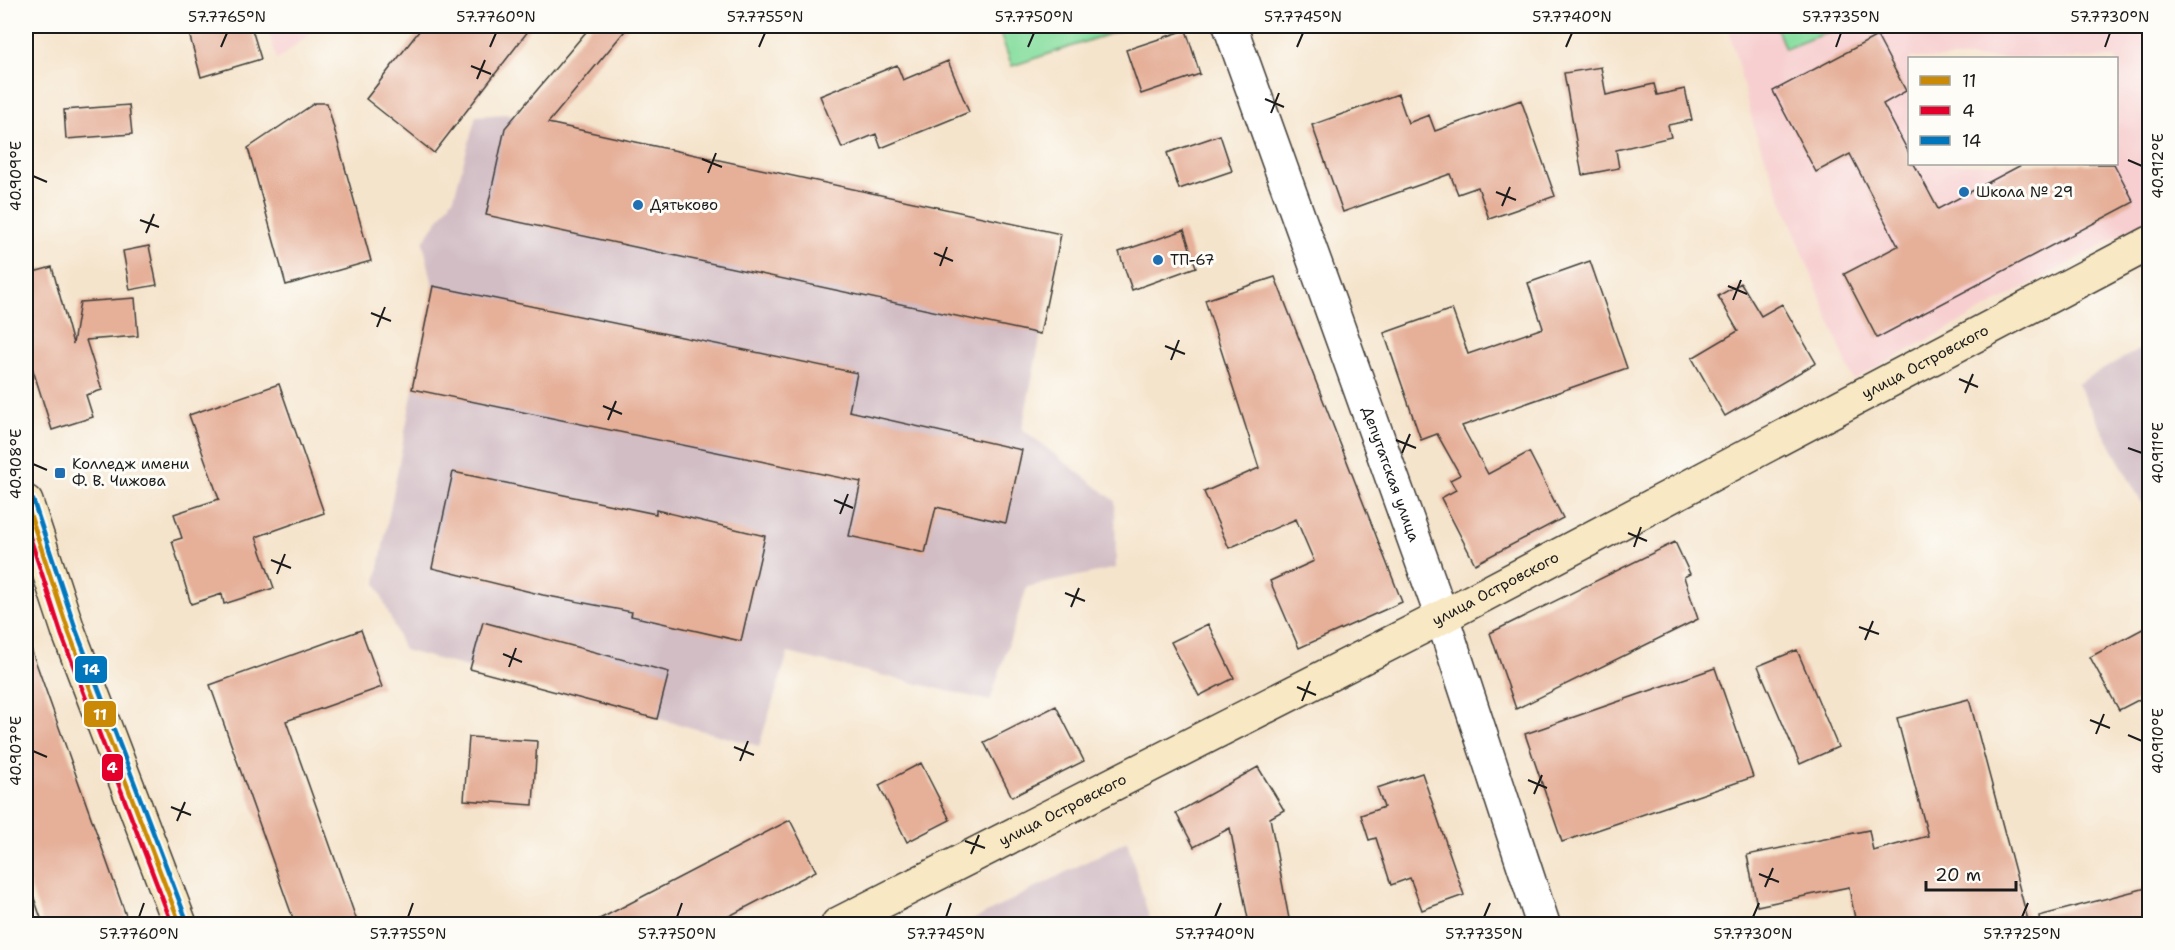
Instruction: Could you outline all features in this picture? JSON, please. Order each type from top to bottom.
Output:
[{"type":"main road","name":"улица Островского","points":[[838,924],[1442,617],[2150,243]]},
{"type":"main road","points":[[26,502],[69,633],[180,924]]},
{"type":"street","name":"Депутатская улица","points":[[1230,26],[1442,617],[1543,924]]},
{"type":"shaded area","points":[[267,26],[320,26],[277,60]]},
{"type":"shaded area","name":"Школа № 29","points":[[1728,26],[2149,26],[2149,220],[1853,380],[1755,131]]},
{"type":"shaded area","points":[[508,114],[1061,234],[1022,429],[1115,501],[1116,568],[1027,587],[990,701],[788,653],[759,746],[404,650],[376,583],[433,286],[423,242],[454,197],[476,116]]},
{"type":"shaded area","points":[[2149,344],[2149,516],[2077,384]]},
{"type":"shaded area","points":[[1127,841],[1151,924],[965,924]]},
{"type":"green space","points":[[1002,26],[1133,26],[1012,66],[998,28]]},
{"type":"green space","points":[[1776,26],[1843,26],[1785,49]]},
{"type":"building","points":[[187,26],[251,26],[261,59],[201,77]]},
{"type":"building","points":[[423,26],[532,26],[434,153],[366,99]]},
{"type":"building","points":[[591,26],[629,26],[548,123],[1061,234],[1040,334],[486,215],[505,128]]},
{"type":"building","points":[[1186,30],[1200,74],[1141,94],[1126,50]]},
{"type":"building","points":[[1877,36],[1906,91],[1883,104],[1908,151],[1908,165],[1915,165],[1938,209],[2021,165],[2115,165],[2134,202],[1877,338],[1844,274],[1898,246],[1850,154],[1816,172],[1773,91]]},
{"type":"building","points":[[948,61],[969,112],[881,148],[876,134],[842,148],[820,96],[897,65],[903,80]]},
{"type":"building","points":[[1601,67],[1606,95],[1654,84],[1657,95],[1685,89],[1692,120],[1668,125],[1671,137],[1616,150],[1619,168],[1582,175],[1564,73]]},
{"type":"building","points":[[1398,94],[1408,123],[1429,115],[1435,131],[1521,100],[1555,196],[1489,219],[1478,187],[1458,194],[1450,174],[1343,212],[1312,125]]},
{"type":"building","points":[[315,103],[327,103],[371,261],[286,285],[248,148]]},
{"type":"building","points":[[129,105],[132,134],[66,139],[64,110]]},
{"type":"building","points":[[1220,135],[1232,171],[1179,189],[1167,153]]},
{"type":"building","name":"ТП-67","points":[[1184,230],[1196,267],[1132,290],[1119,252]]},
{"type":"building","points":[[149,246],[157,285],[130,290],[123,251]]},
{"type":"building","points":[[1590,261],[1627,368],[1462,426],[1488,474],[1529,452],[1563,518],[1475,564],[1441,498],[1456,490],[1450,480],[1460,475],[1437,434],[1421,440],[1384,333],[1452,309],[1468,354],[1543,328],[1528,283]]},
{"type":"building","points":[[52,267],[73,344],[80,302],[135,298],[138,336],[86,340],[102,390],[86,395],[93,417],[52,430],[26,348],[26,274]]},
{"type":"building","points":[[1275,277],[1402,602],[1299,648],[1270,581],[1314,561],[1296,519],[1229,548],[1204,492],[1259,468],[1205,300]]},
{"type":"building","points":[[1741,283],[1761,316],[1782,304],[1816,363],[1725,416],[1692,358],[1738,331],[1718,296]]},
{"type":"building","points":[[433,286],[857,373],[849,411],[1022,450],[1006,523],[936,507],[925,553],[849,536],[861,482],[412,389]]},
{"type":"building","points":[[279,384],[324,513],[256,537],[274,588],[224,604],[222,594],[191,604],[172,541],[182,538],[174,514],[219,499],[189,415]]},
{"type":"building","points":[[453,472],[656,514],[656,510],[765,536],[741,641],[631,616],[632,612],[543,595],[432,568]]},
{"type":"building","points":[[1675,542],[1690,574],[1684,577],[1698,619],[1516,709],[1490,633]]},
{"type":"building","points":[[483,622],[669,672],[657,719],[470,669]]},
{"type":"building","points":[[1208,624],[1234,678],[1199,696],[1171,642]]},
{"type":"building","points":[[2150,625],[2150,694],[2119,710],[2090,657]]},
{"type":"building","points":[[361,630],[382,687],[286,721],[358,924],[295,924],[210,685]]},
{"type":"building","points":[[29,643],[129,924],[43,924],[26,875],[26,644]]},
{"type":"building","points":[[1797,650],[1838,747],[1800,764],[1758,666]]},
{"type":"building","points":[[1715,668],[1753,777],[1562,842],[1525,734]]},
{"type":"building","points":[[1969,699],[2029,924],[1856,924],[1849,887],[1757,906],[1747,855],[1869,830],[1873,851],[1928,836],[1897,718]]},
{"type":"building","points":[[1056,706],[1084,761],[1012,797],[984,742]]},
{"type":"building","points":[[469,737],[537,741],[533,805],[464,800]]},
{"type":"building","points":[[921,763],[950,820],[907,842],[879,785]]},
{"type":"building","points":[[1258,767],[1284,810],[1270,818],[1290,924],[1249,924],[1230,828],[1194,847],[1176,813]]},
{"type":"building","points":[[1422,773],[1464,895],[1422,910],[1410,878],[1391,885],[1376,838],[1369,840],[1361,815],[1384,807],[1377,788]]},
{"type":"building","points":[[790,820],[816,871],[714,924],[590,924]]},
{"type":"building","points":[[2150,887],[2150,924],[2040,924],[2039,916]]},
{"type":"transit line","name":"14","points":[[33,500],[76,630],[187,921]]},
{"type":"transit line","name":"11","points":[[26,502],[69,633],[180,924]]},
{"type":"transit line","name":"4","points":[[26,525],[62,636],[172,924]]},
{"type":"place","name":"Школа № 29","points":[[1964,192]]},
{"type":"place","name":"Дятьково","points":[[638,205]]},
{"type":"place","name":"ТП-67","points":[[1158,260]]},
{"type":"place","name":"Колледж имени Ф. В. Чижова","points":[[60,473]]}]
